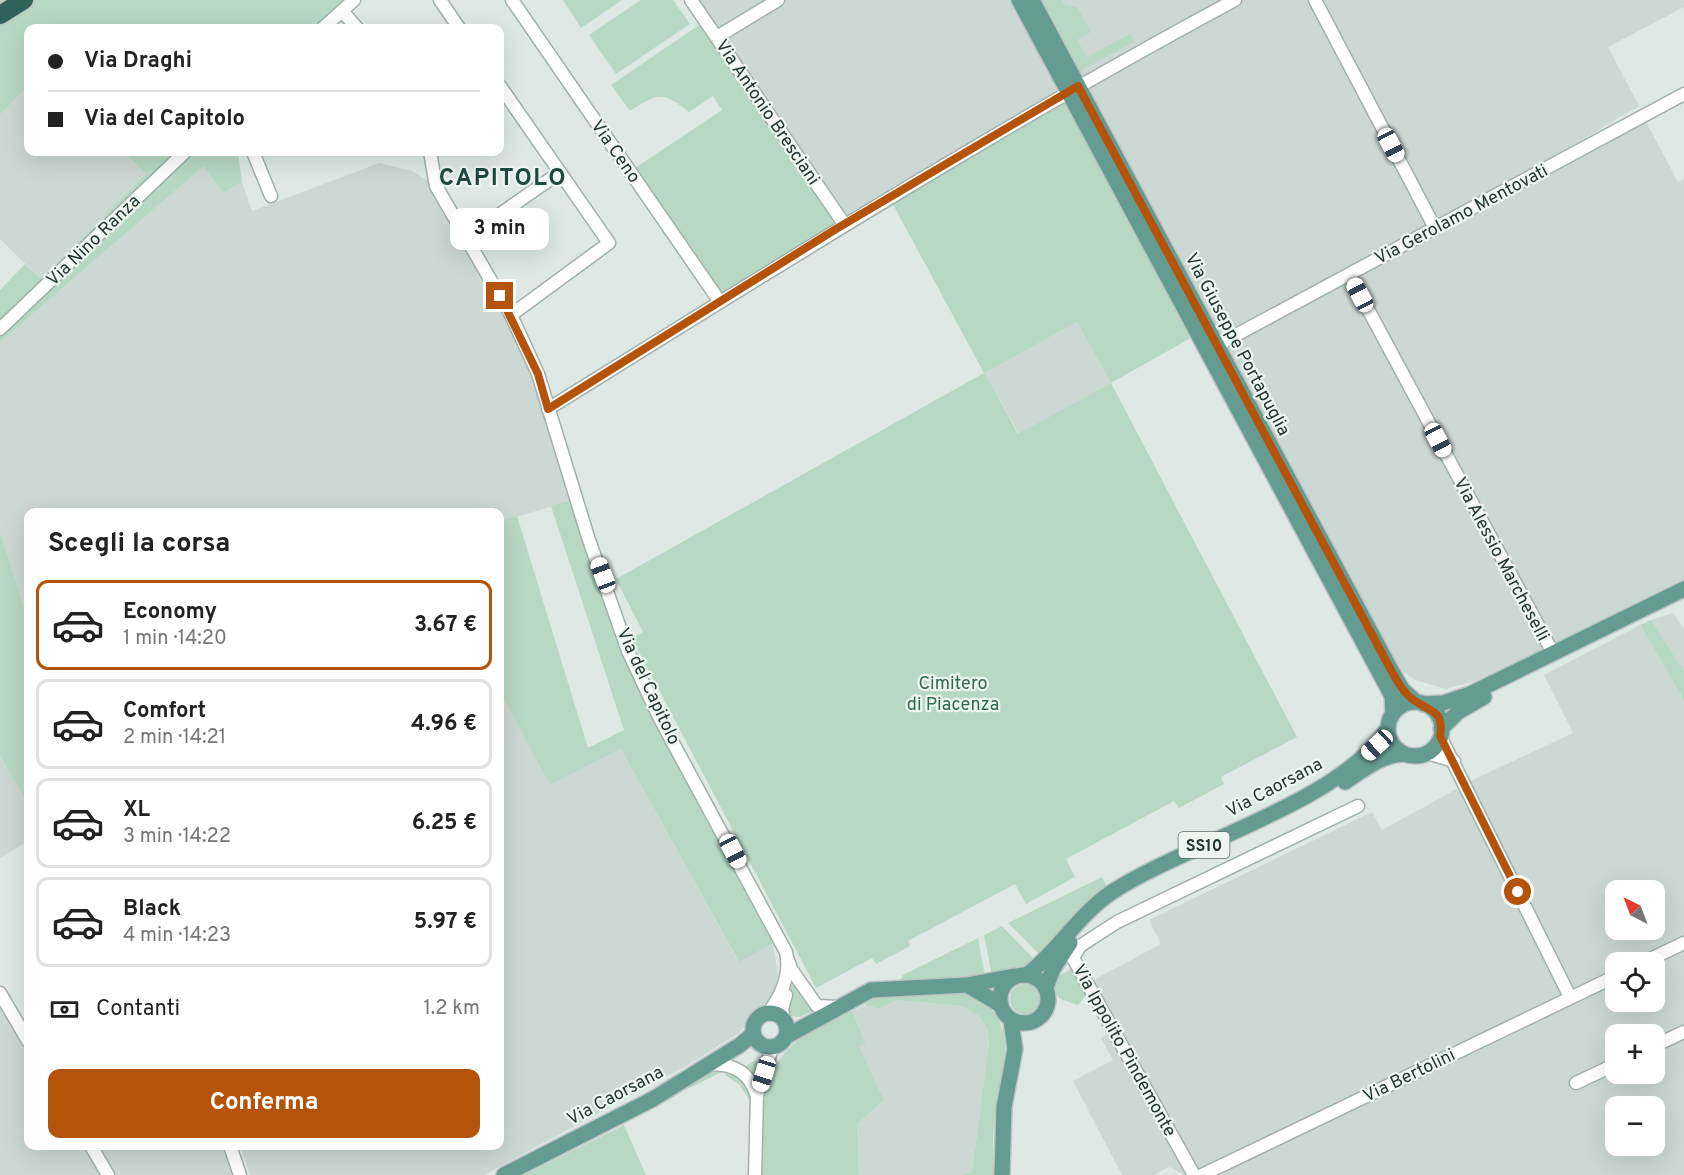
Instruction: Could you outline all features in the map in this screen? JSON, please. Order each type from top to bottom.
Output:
[{"type":"highway","points":[[0,15],[24,0]]},
{"type":"main road","name":"Via Giuseppe Portapuglia","points":[[1019,0],[1073,89],[1212,348],[1391,670],[1402,689],[1420,703]]},
{"type":"main road","name":"Via Giuseppe Portapuglia","points":[[1032,0],[1073,89]]},
{"type":"main road","name":"Via Giuseppe Portapuglia","points":[[1212,348],[1392,696],[1390,720]]},
{"type":"main road","name":"SS10","points":[[1390,720],[1407,703],[1443,703],[1463,697],[1684,589]]},
{"type":"main road","points":[[1427,753],[1441,732],[1468,705],[1684,600]]},
{"type":"main road","points":[[1420,703],[1436,713],[1441,732]]},
{"type":"main road","points":[[1390,720],[1392,744],[1405,754]]},
{"type":"main road","name":"Via Caorsana","points":[[1021,975],[1043,961],[1083,916],[1113,891],[1314,792],[1368,754],[1377,745],[1390,720]]},
{"type":"main road","name":"SS10","points":[[1405,754],[1427,753]]},
{"type":"main road","name":"Via Caorsana","points":[[1046,987],[1068,945],[1091,921],[1118,899],[1320,799],[1379,760],[1405,754]]},
{"type":"main road","name":"SS10","points":[[1001,1005],[1001,991],[1021,975]]},
{"type":"main road","points":[[786,1027],[824,1014],[871,990],[967,985],[1021,975],[1035,977],[1046,987]]},
{"type":"main road","points":[[967,985],[1001,1005],[1011,1020],[1015,1049],[1004,1107],[1002,1175]]},
{"type":"main road","name":"SS10","points":[[1015,1049],[1034,1021],[1046,1010],[1049,1002],[1046,987]]},
{"type":"main road","points":[[740,1045],[752,1042],[769,1047],[780,1045],[786,1027],[780,1016],[768,1013],[755,1023],[753,1034],[756,1040],[769,1047]]},
{"type":"main road","points":[[1011,1020],[1019,1023],[1034,1021]]},
{"type":"main road","name":"Via Caorsana","points":[[504,1175],[652,1099],[740,1045],[753,1034]]},
{"type":"street","points":[[327,24],[354,0]]},
{"type":"street","points":[[440,0],[456,24]]},
{"type":"street","name":"Via Ceno","points":[[512,0],[720,302]]},
{"type":"street","name":"Via Antonio Bresciani","points":[[691,0],[844,224]]},
{"type":"street","points":[[717,37],[778,0]]},
{"type":"street","points":[[548,409],[844,224],[1073,89],[1235,0]]},
{"type":"street","points":[[1315,0],[1435,228]]},
{"type":"street","points":[[342,11],[353,24]]},
{"type":"street","points":[[504,92],[609,243],[511,315]]},
{"type":"street","name":"Via Gerolamo Mentovati","points":[[1212,348],[1684,93]]},
{"type":"street","name":"Via Nino Ranza","points":[[0,329],[181,156]]},
{"type":"street","points":[[255,156],[271,196]]},
{"type":"street","name":"Via del Capitolo","points":[[431,156],[436,186],[511,315],[538,374],[588,537],[628,651],[659,717],[789,964],[817,1006],[839,1007]]},
{"type":"street","points":[[466,238],[560,172]]},
{"type":"street","name":"Via Alessio Marcheselli","points":[[1349,274],[1553,653]]},
{"type":"street","points":[[1441,732],[1570,997]]},
{"type":"street","points":[[1427,753],[1454,761]]},
{"type":"street","name":"Via Ippolito Pindemonte","points":[[1194,1175],[1073,958],[1080,946],[1117,922],[1358,806]]},
{"type":"street","points":[[1665,952],[1684,943]]},
{"type":"street","points":[[768,1013],[778,999],[789,964]]},
{"type":"street","points":[[786,1027],[782,1009],[789,964]]},
{"type":"street","name":"Via Bertolini","points":[[1202,1175],[1605,981]]},
{"type":"street","points":[[0,993],[24,1034]]},
{"type":"street","points":[[1665,1041],[1684,1032]]},
{"type":"street","points":[[755,1175],[757,1096],[769,1047]]},
{"type":"street","points":[[710,1064],[726,1064],[739,1069],[753,1084],[757,1096]]},
{"type":"street","points":[[1576,1083],[1605,1070]]},
{"type":"street","points":[[93,1150],[108,1175]]},
{"type":"street","points":[[231,1150],[240,1175]]},
{"type":"shaded area","points":[[690,0],[1684,0],[1684,7],[1608,47],[1639,106],[1434,227],[1644,118],[1678,182],[1684,179],[1684,583],[1500,674],[1446,689],[1415,680],[1401,670],[1357,594],[1074,89],[844,225]]},
{"type":"shaded area","points":[[24,90],[24,156],[128,156],[146,174],[41,279],[0,239],[0,115]]},
{"type":"shaded area","points":[[379,163],[412,171],[436,186],[536,373],[576,499],[504,521],[504,508],[24,508],[24,607],[0,531],[0,342],[204,166],[223,193],[242,182],[252,211]]},
{"type":"shaded area","points":[[1077,322],[1111,383],[1019,434],[985,373]]},
{"type":"shaded area","points":[[1673,613],[1684,629],[1684,671],[1651,620]]},
{"type":"shaded area","points":[[1640,625],[1684,700],[1684,1175],[1185,1175],[1169,1167],[1154,1175],[1122,1175],[1073,1081],[1113,1060],[1101,1038],[1113,1031],[1088,983],[1161,944],[1149,920],[1372,812],[1382,830],[1477,778],[1573,733],[1544,675]]},
{"type":"shaded area","points":[[504,694],[550,785],[621,749],[738,961],[773,943],[778,976],[773,995],[739,1033],[688,1065],[484,1175],[250,1175],[241,1150],[504,1150]]},
{"type":"shaded area","points":[[0,755],[24,798],[24,843],[0,858]]},
{"type":"shaded area","points":[[0,992],[24,1033],[24,1150],[225,1150],[234,1175],[0,1175]]},
{"type":"shaded area","points":[[897,1000],[962,1006],[979,1016],[987,1028],[989,1043],[972,1172],[961,1175],[859,1175],[857,1124],[884,1100],[859,1046],[866,1042],[852,1011],[866,1005],[879,1009]]},
{"type":"green space","points":[[0,0],[353,0],[326,24],[24,24],[24,90],[0,115]]},
{"type":"green space","points":[[563,0],[622,0],[581,28]]},
{"type":"green space","points":[[641,0],[673,0],[690,24],[616,74],[589,35]]},
{"type":"green space","points":[[1039,0],[1062,0],[1065,5],[1077,7],[1091,32],[1077,40],[1087,57],[1130,34],[1134,42],[1078,72]]},
{"type":"green space","points":[[705,21],[844,224],[720,302],[632,170],[722,110],[713,96],[689,112],[672,100],[660,97],[647,101],[630,111],[611,85]]},
{"type":"green space","name":"Cimitero di Piacenza","points":[[1067,92],[1198,334],[1111,383],[1297,737],[1221,777],[1224,784],[1179,808],[1174,801],[1066,859],[1075,877],[1026,904],[1015,884],[908,941],[910,946],[876,964],[872,958],[816,988],[632,639],[643,632],[616,579],[984,373],[889,197]],"holes":[[[1077,322],[1111,383],[1018,434],[985,373]]]},
{"type":"green space","points":[[128,156],[239,156],[242,182],[223,193],[204,166],[0,342],[0,290],[25,264],[41,279],[146,174]]},
{"type":"green space","points":[[576,499],[655,715],[773,943],[739,962],[621,749],[550,785],[504,699],[504,521],[517,516],[588,748],[624,730],[551,506]]},
{"type":"green space","points":[[0,531],[24,607],[24,798],[0,755]]},
{"type":"green space","points":[[1651,620],[1684,671],[1684,700],[1640,625]]},
{"type":"green space","points":[[1102,877],[1108,888],[1078,912],[1040,955],[1008,923]]},
{"type":"green space","points":[[1002,926],[1035,960],[1015,971],[992,976],[984,935]]},
{"type":"green space","points":[[978,938],[985,977],[900,981],[903,975]]},
{"type":"green space","points":[[1071,969],[1086,995],[1078,1005],[1060,999],[1051,987],[1054,975],[1063,974]]},
{"type":"green space","points":[[794,976],[813,1011],[800,1017],[788,1016],[786,1008]]},
{"type":"green space","points":[[1025,984],[1036,988],[1040,999],[1036,1010],[1025,1014],[1014,1010],[1010,999],[1014,988]]},
{"type":"green space","points":[[967,992],[994,1013],[1004,1035],[1005,1060],[993,1130],[994,1175],[961,1175],[972,1172],[989,1043],[987,1028],[979,1016],[962,1006],[897,1000],[879,1009],[866,1005],[864,1001],[875,997]]},
{"type":"green space","points":[[852,1011],[866,1043],[859,1046],[884,1100],[857,1124],[859,1175],[762,1175],[761,1139],[764,1103],[774,1070],[783,1055],[802,1037]]},
{"type":"green space","points":[[755,1061],[761,1064],[755,1081],[743,1067]]},
{"type":"green space","points":[[720,1068],[728,1069],[663,1101]]},
{"type":"green space","points":[[733,1071],[751,1089],[752,1104],[739,1084],[725,1075]]},
{"type":"green space","points":[[624,1125],[646,1175],[524,1175]]},
{"type":"district","name":"CAPITOLO","points":[[503,177]]},
{"type":"route","points":[[500,296],[538,374],[548,409],[836,229],[1078,86],[1391,670],[1402,689],[1416,702],[1431,707],[1440,720],[1440,736],[1450,751],[1518,892]]}]
